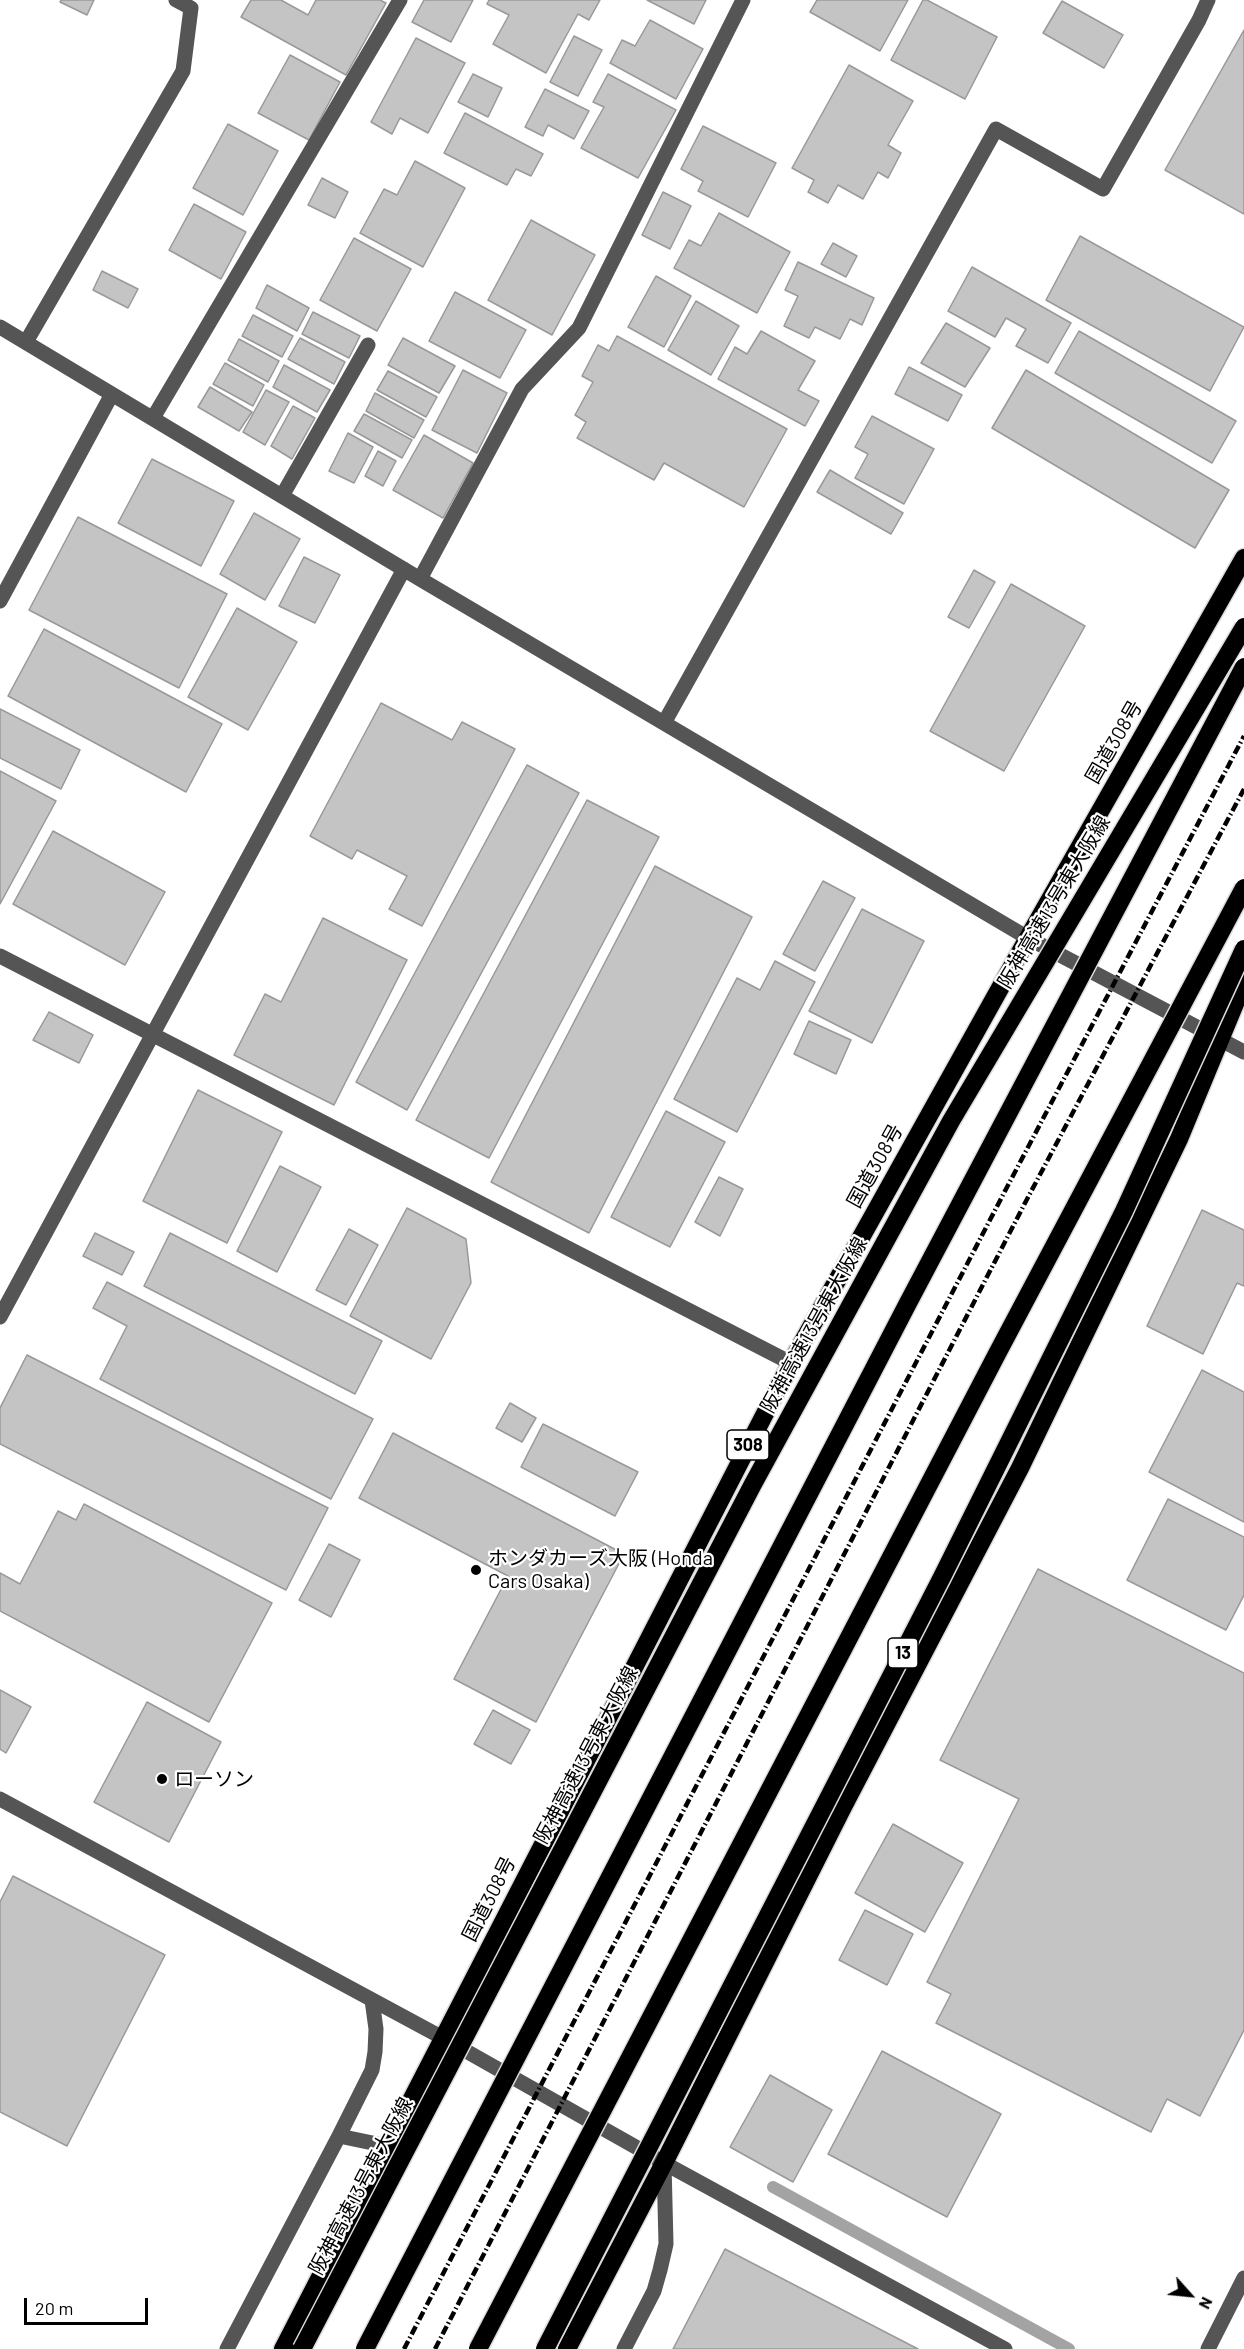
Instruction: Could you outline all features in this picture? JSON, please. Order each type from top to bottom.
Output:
[{"type":"highway","name":"国道308号","points":[[283,2349],[790,1363],[1244,558]]},
{"type":"highway","name":"阪神高速13号東大阪線","points":[[302,2349],[753,1484],[945,1131],[1244,627]]},
{"type":"highway","points":[[365,2349],[908,1303],[1244,667]]},
{"type":"highway","points":[[478,2349],[1244,888]]},
{"type":"highway","name":"13","points":[[545,2349],[994,1472],[1124,1211],[1244,949]]},
{"type":"highway","points":[[567,2349],[664,2163],[843,1807],[1020,1468],[1179,1138],[1244,982]]},
{"type":"street","points":[[26,342],[183,71],[191,9],[176,0]]},
{"type":"street","points":[[153,418],[400,0]]},
{"type":"street","points":[[420,579],[522,389],[579,328],[743,0]]},
{"type":"street","points":[[664,723],[996,129],[1103,189],[1199,20],[1208,0]]},
{"type":"street","points":[[0,327],[420,579],[1028,938],[1244,1052]]},
{"type":"street","points":[[282,496],[368,345]]},
{"type":"street","points":[[0,601],[112,394]]},
{"type":"street","points":[[0,1317],[404,569]]},
{"type":"street","points":[[0,956],[790,1363]]},
{"type":"street","points":[[0,1799],[443,2038],[664,2163],[1005,2349]]},
{"type":"street","points":[[227,2349],[367,2081],[374,2061],[376,2029],[372,2000]]},
{"type":"street","points":[[339,2136],[387,2146]]},
{"type":"street","points":[[624,2349],[654,2290],[666,2244],[664,2163]]},
{"type":"street","points":[[1208,2349],[1244,2278]]},
{"type":"building","points":[[61,0],[94,0],[87,15],[60,2]]},
{"type":"building","points":[[251,0],[281,0],[308,15],[316,0],[380,0],[386,3],[346,75],[241,17]]},
{"type":"building","points":[[424,0],[473,0],[451,42],[412,22]]},
{"type":"building","points":[[489,0],[600,0],[589,20],[578,14],[546,73],[493,44],[509,15],[487,4]]},
{"type":"building","points":[[647,0],[706,0],[694,24]]},
{"type":"building","points":[[817,0],[908,0],[880,51],[810,12]]},
{"type":"building","points":[[923,0],[997,37],[965,99],[891,60]]},
{"type":"building","points":[[1062,1],[1123,35],[1104,68],[1043,33]]},
{"type":"building","points":[[650,20],[703,49],[676,99],[610,63],[622,40],[635,46]]},
{"type":"building","points":[[1244,30],[1244,214],[1165,170]]},
{"type":"building","points":[[574,36],[602,50],[578,96],[550,82]]},
{"type":"building","points":[[416,38],[465,63],[428,133],[400,118],[392,134],[371,122]]},
{"type":"building","points":[[290,55],[340,82],[309,140],[258,113]]},
{"type":"building","points":[[849,65],[913,101],[888,145],[901,153],[888,178],[878,172],[863,199],[838,185],[828,203],[808,192],[814,180],[792,168]]},
{"type":"building","points":[[473,74],[502,88],[488,117],[458,102]]},
{"type":"building","points":[[608,74],[676,110],[638,178],[581,148],[604,107],[593,102]]},
{"type":"building","points":[[545,89],[589,111],[574,139],[548,125],[543,136],[525,127]]},
{"type":"building","points":[[465,113],[543,154],[531,176],[516,169],[507,185],[444,153]]},
{"type":"building","points":[[228,124],[278,151],[243,215],[193,188]]},
{"type":"building","points":[[703,126],[776,163],[748,217],[698,191],[703,181],[681,169]]},
{"type":"building","points":[[415,161],[465,188],[423,267],[360,233],[384,189],[397,195]]},
{"type":"building","points":[[322,178],[348,192],[335,218],[308,205]]},
{"type":"building","points":[[663,192],[691,206],[670,249],[642,235]]},
{"type":"building","points":[[194,204],[246,232],[221,279],[169,250]]},
{"type":"building","points":[[719,213],[790,252],[757,313],[674,268],[689,240],[701,246]]},
{"type":"building","points":[[531,220],[595,255],[552,335],[488,300]]},
{"type":"building","points":[[1080,236],[1244,327],[1210,391],[1046,300]]},
{"type":"building","points":[[354,238],[411,269],[377,331],[320,300]]},
{"type":"building","points":[[833,243],[857,256],[846,277],[821,264]]},
{"type":"building","points":[[798,262],[874,298],[862,325],[850,319],[840,339],[815,327],[809,338],[784,326],[798,296],[785,290]]},
{"type":"building","points":[[972,267],[1071,323],[1048,363],[1016,346],[1026,329],[1006,318],[995,337],[948,311]]},
{"type":"building","points":[[102,271],[138,289],[128,308],[93,290]]},
{"type":"building","points":[[656,276],[691,296],[664,347],[628,327]]},
{"type":"building","points":[[267,285],[309,308],[297,331],[256,308]]},
{"type":"building","points":[[455,292],[526,330],[500,378],[429,341]]},
{"type":"building","points":[[696,301],[739,326],[711,375],[668,350]]},
{"type":"building","points":[[313,312],[360,336],[349,358],[302,334]]},
{"type":"building","points":[[253,315],[293,336],[282,357],[242,336]]},
{"type":"building","points":[[946,323],[990,348],[965,387],[921,363]]},
{"type":"building","points":[[761,331],[815,361],[798,390],[819,401],[805,426],[718,379],[735,347],[747,354]]},
{"type":"building","points":[[1079,331],[1236,421],[1212,463],[1055,373]]},
{"type":"building","points":[[617,336],[787,429],[744,507],[664,463],[654,480],[577,438],[586,422],[575,415],[593,382],[582,376],[598,345],[609,351]]},
{"type":"building","points":[[300,338],[345,362],[334,384],[288,359]]},
{"type":"building","points":[[403,338],[455,366],[439,393],[388,365]]},
{"type":"building","points":[[239,339],[279,361],[268,382],[228,360]]},
{"type":"building","points":[[225,363],[264,385],[253,406],[213,384]]},
{"type":"building","points":[[284,365],[330,390],[317,412],[273,387]]},
{"type":"building","points":[[909,367],[962,395],[948,421],[895,394]]},
{"type":"building","points":[[463,370],[507,393],[477,453],[432,430]]},
{"type":"building","points":[[1026,370],[1229,490],[1195,548],[992,428]]},
{"type":"building","points":[[388,371],[437,397],[426,417],[377,390]]},
{"type":"building","points":[[210,387],[252,412],[239,431],[198,407]]},
{"type":"building","points":[[266,390],[289,402],[265,445],[243,432]]},
{"type":"building","points":[[375,393],[424,420],[414,438],[366,411]]},
{"type":"building","points":[[293,406],[315,418],[292,459],[271,446]]},
{"type":"building","points":[[364,414],[412,440],[402,458],[354,431]]},
{"type":"building","points":[[872,416],[934,449],[904,504],[855,478],[868,454],[855,447]]},
{"type":"building","points":[[348,433],[373,447],[354,483],[329,471]]},
{"type":"building","points":[[424,435],[473,463],[443,518],[393,490]]},
{"type":"building","points":[[378,451],[396,461],[383,486],[365,476]]},
{"type":"building","points":[[152,459],[234,501],[201,566],[118,523]]},
{"type":"building","points":[[830,470],[903,513],[891,534],[817,492]]},
{"type":"building","points":[[254,513],[300,539],[265,600],[220,574]]},
{"type":"building","points":[[78,517],[227,594],[179,688],[29,610]]},
{"type":"building","points":[[304,557],[340,575],[315,623],[279,606]]},
{"type":"building","points":[[974,570],[995,582],[969,628],[948,617]]},
{"type":"building","points":[[1011,584],[1085,626],[1004,771],[930,731]]},
{"type":"building","points":[[237,608],[297,642],[248,730],[188,697]]},
{"type":"building","points":[[44,629],[222,724],[186,792],[8,696]]},
{"type":"building","points":[[381,703],[452,740],[462,722],[515,749],[422,926],[389,909],[407,876],[357,850],[352,859],[310,836]]},
{"type":"building","points":[[0,709],[80,750],[61,789],[0,758]]},
{"type":"building","points":[[527,765],[579,793],[407,1110],[356,1082]]},
{"type":"building","points":[[0,771],[56,801],[0,904]]},
{"type":"building","points":[[587,800],[659,837],[489,1158],[416,1120]]},
{"type":"building","points":[[53,831],[165,892],[125,965],[13,904]]},
{"type":"building","points":[[655,866],[752,917],[589,1233],[491,1182]]},
{"type":"building","points":[[823,881],[855,898],[815,971],[783,954]]},
{"type":"building","points":[[862,909],[924,941],[872,1043],[809,1011]]},
{"type":"building","points":[[323,918],[407,960],[334,1105],[234,1055],[265,994],[281,1002]]},
{"type":"building","points":[[775,961],[815,982],[737,1132],[674,1099],[737,978],[760,990]]},
{"type":"building","points":[[49,1012],[93,1035],[79,1063],[33,1040]]},
{"type":"building","points":[[809,1021],[851,1040],[836,1074],[794,1054]]},
{"type":"building","points":[[198,1090],[282,1132],[227,1243],[143,1201]]},
{"type":"building","points":[[666,1111],[725,1142],[670,1247],[611,1217]]},
{"type":"building","points":[[280,1166],[321,1187],[277,1272],[237,1251]]},
{"type":"building","points":[[719,1177],[743,1189],[720,1236],[695,1222]]},
{"type":"building","points":[[407,1208],[466,1239],[471,1283],[431,1359],[350,1316]]},
{"type":"building","points":[[1202,1210],[1244,1230],[1244,1286],[1237,1283],[1203,1354],[1147,1326]]},
{"type":"building","points":[[349,1229],[378,1245],[346,1305],[316,1290]]},
{"type":"building","points":[[95,1233],[134,1252],[122,1275],[83,1256]]},
{"type":"building","points":[[170,1233],[382,1341],[355,1394],[144,1286]]},
{"type":"building","points":[[107,1282],[373,1419],[331,1499],[100,1379],[127,1326],[93,1308]]},
{"type":"building","points":[[27,1355],[328,1508],[286,1590],[0,1444],[0,1408]]},
{"type":"building","points":[[1202,1370],[1244,1392],[1244,1522],[1149,1472]]},
{"type":"building","points":[[510,1403],[536,1418],[522,1442],[496,1428]]},
{"type":"building","points":[[543,1424],[638,1472],[615,1516],[521,1467]]},
{"type":"building","points":[[393,1433],[624,1554],[536,1722],[454,1679],[508,1576],[359,1498]]},
{"type":"building","points":[[1168,1499],[1244,1537],[1244,1595],[1226,1630],[1127,1580]]},
{"type":"building","points":[[84,1504],[272,1603],[209,1722],[0,1611],[0,1573],[20,1584],[58,1511],[76,1520]]},
{"type":"building","points":[[329,1544],[360,1560],[331,1617],[299,1600]]},
{"type":"building","points":[[1038,1569],[1244,1673],[1244,2030],[1200,2116],[1167,2099],[1151,2132],[936,2023],[951,1994],[927,1982],[1019,1799],[940,1760]]},
{"type":"building","points":[[0,1690],[31,1707],[6,1753],[0,1749]]},
{"type":"building","points":[[147,1702],[221,1742],[169,1842],[94,1802]]},
{"type":"building","points":[[493,1710],[530,1730],[511,1764],[474,1744]]},
{"type":"building","points":[[893,1824],[963,1863],[925,1932],[855,1893]]},
{"type":"building","points":[[13,1876],[165,1955],[67,2146],[0,2112],[0,1902]]},
{"type":"building","points":[[865,1910],[913,1934],[887,1985],[839,1960]]},
{"type":"building","points":[[882,2051],[1001,2114],[947,2217],[828,2154]]},
{"type":"building","points":[[770,2075],[832,2110],[793,2182],[730,2147]]},
{"type":"building","points":[[725,2249],[918,2349],[673,2349]]},
{"type":"waterway","points":[[773,2187],[1069,2349]]},
{"type":"railway","points":[[404,2349],[1005,1191],[1244,736]]},
{"type":"railway","points":[[435,2349],[1025,1203],[1244,789]]},
{"type":"place","name":"ホンダカーズ大阪 (Honda Cars Osaka)","points":[[476,1570]]},
{"type":"place","name":"ローソン","points":[[162,1779]]}]
